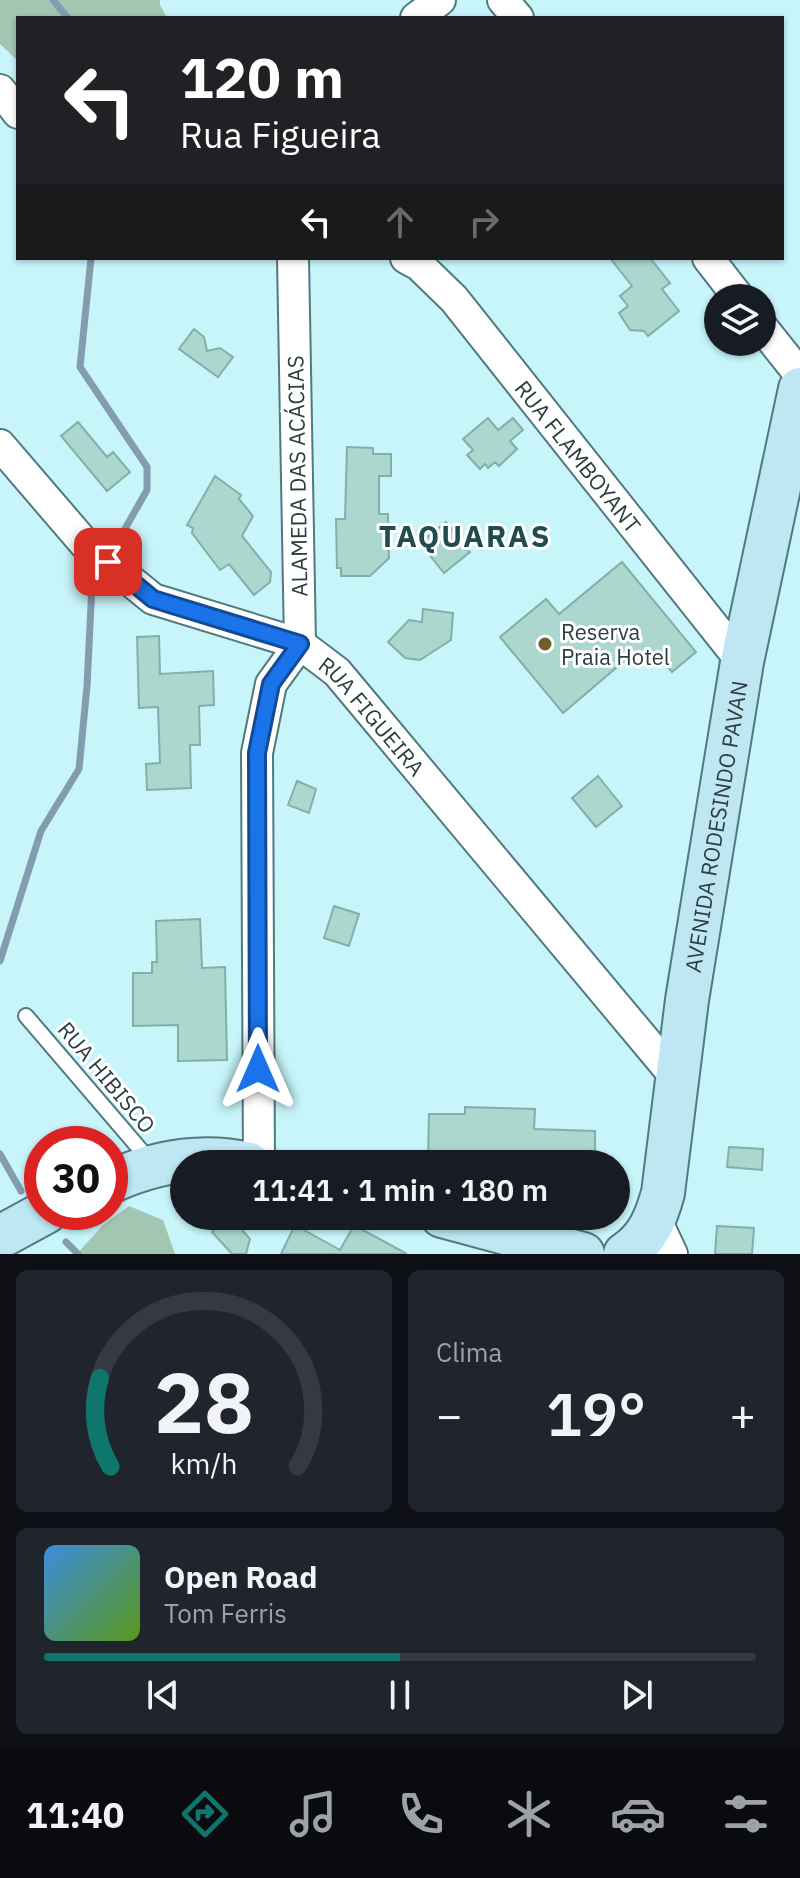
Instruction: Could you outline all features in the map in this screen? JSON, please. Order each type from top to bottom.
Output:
[{"type":"main road","name":"AVENIDA RODESINDO PAVAN","points":[[625,1254],[635,1247],[664,1237],[663,1193],[687,1000],[742,662],[800,389]]},
{"type":"main road","points":[[128,1175],[170,1163]]},
{"type":"main road","points":[[0,1237],[24,1224]]},
{"type":"main road","points":[[494,1230],[583,1254]]},
{"type":"street","points":[[419,16],[440,0]]},
{"type":"street","points":[[503,0],[516,16]]},
{"type":"street","points":[[0,90],[16,110]]},
{"type":"street","name":"ALAMEDA DAS ACÁCIAS","points":[[293,260],[300,644]]},
{"type":"street","name":"RUA FLAMBOYANT","points":[[410,260],[454,299],[742,662]]},
{"type":"street","points":[[710,260],[728,284]]},
{"type":"street","points":[[776,345],[800,375]]},
{"type":"street","name":"RUA FIGUEIRA","points":[[0,445],[85,544],[153,599],[300,644],[337,672],[678,1080]]},
{"type":"street","points":[[259,1150],[257,753],[271,684],[300,644]]},
{"type":"lane","name":"RUA HIBISCO","points":[[26,1016],[154,1166]]},
{"type":"green space","points":[[0,0],[160,0],[166,16],[16,16],[16,59],[0,44]]},
{"type":"green space","points":[[128,1207],[163,1220],[175,1254],[77,1254],[98,1230],[128,1230]]},
{"type":"building","points":[[612,260],[652,260],[670,283],[662,289],[679,311],[648,336],[644,331],[630,330],[619,313],[628,306],[620,296],[632,286]]},
{"type":"building","points":[[194,329],[204,337],[207,351],[220,348],[233,357],[218,377],[179,349]]},
{"type":"building","points":[[488,418],[498,430],[513,418],[523,430],[510,441],[517,449],[499,466],[495,462],[488,468],[485,464],[480,469],[467,455],[473,450],[463,439]]},
{"type":"building","points":[[78,422],[107,457],[113,452],[130,472],[107,491],[61,436]]},
{"type":"building","points":[[347,447],[373,448],[373,454],[391,454],[391,476],[379,476],[379,514],[388,514],[389,558],[370,576],[341,576],[341,568],[337,568],[336,519],[345,519]]},
{"type":"building","points":[[215,476],[241,495],[239,499],[253,516],[242,536],[271,572],[270,582],[254,595],[229,564],[220,570],[192,533],[193,528],[187,525]]},
{"type":"building","points":[[446,522],[470,552],[444,573],[420,543]]},
{"type":"building","name":"Reserva Praia Hotel","points":[[622,562],[696,652],[672,672],[654,651],[644,660],[636,651],[563,713],[500,637],[546,599],[559,614]]},
{"type":"building","points":[[423,609],[453,613],[451,640],[420,660],[405,658],[388,642],[409,620],[422,622]]},
{"type":"building","points":[[159,636],[160,674],[213,671],[214,705],[199,706],[200,745],[190,745],[191,788],[147,790],[146,764],[160,763],[158,707],[139,708],[137,637]]},
{"type":"building","points":[[598,776],[622,806],[596,827],[572,798]]},
{"type":"building","points":[[297,781],[316,789],[309,813],[288,805]]},
{"type":"building","points":[[334,906],[359,914],[349,946],[324,938]]},
{"type":"building","points":[[200,919],[202,968],[225,967],[227,1060],[178,1061],[178,1025],[133,1026],[133,973],[152,973],[152,962],[157,962],[156,921]]},
{"type":"building","points":[[465,1107],[535,1109],[534,1129],[595,1131],[595,1150],[428,1150],[429,1114],[465,1114]]},
{"type":"building","points":[[729,1147],[763,1149],[762,1170],[727,1167]]},
{"type":"building","points":[[717,1226],[754,1228],[752,1254],[715,1254]]},
{"type":"building","points":[[242,1230],[250,1239],[246,1254],[232,1254],[212,1232]]},
{"type":"building","points":[[293,1230],[304,1230],[340,1250],[351,1230],[363,1230],[407,1254],[281,1254]]},
{"type":"waterway","points":[[53,0],[66,16]]},
{"type":"waterway","points":[[91,260],[80,367],[147,467],[147,490],[113,550]]},
{"type":"waterway","points":[[0,961],[41,831],[79,769],[92,585]]},
{"type":"waterway","points":[[0,1154],[21,1191]]},
{"type":"waterway","points":[[66,1242],[78,1254]]},
{"type":"place","name":"Reserva Praia Hotel","points":[[545,644]]},
{"type":"district","name":"TAQUARAS","points":[[465,535]]},
{"type":"route","points":[[108,562],[153,599],[300,644],[271,684],[257,753],[258,1069]]}]
